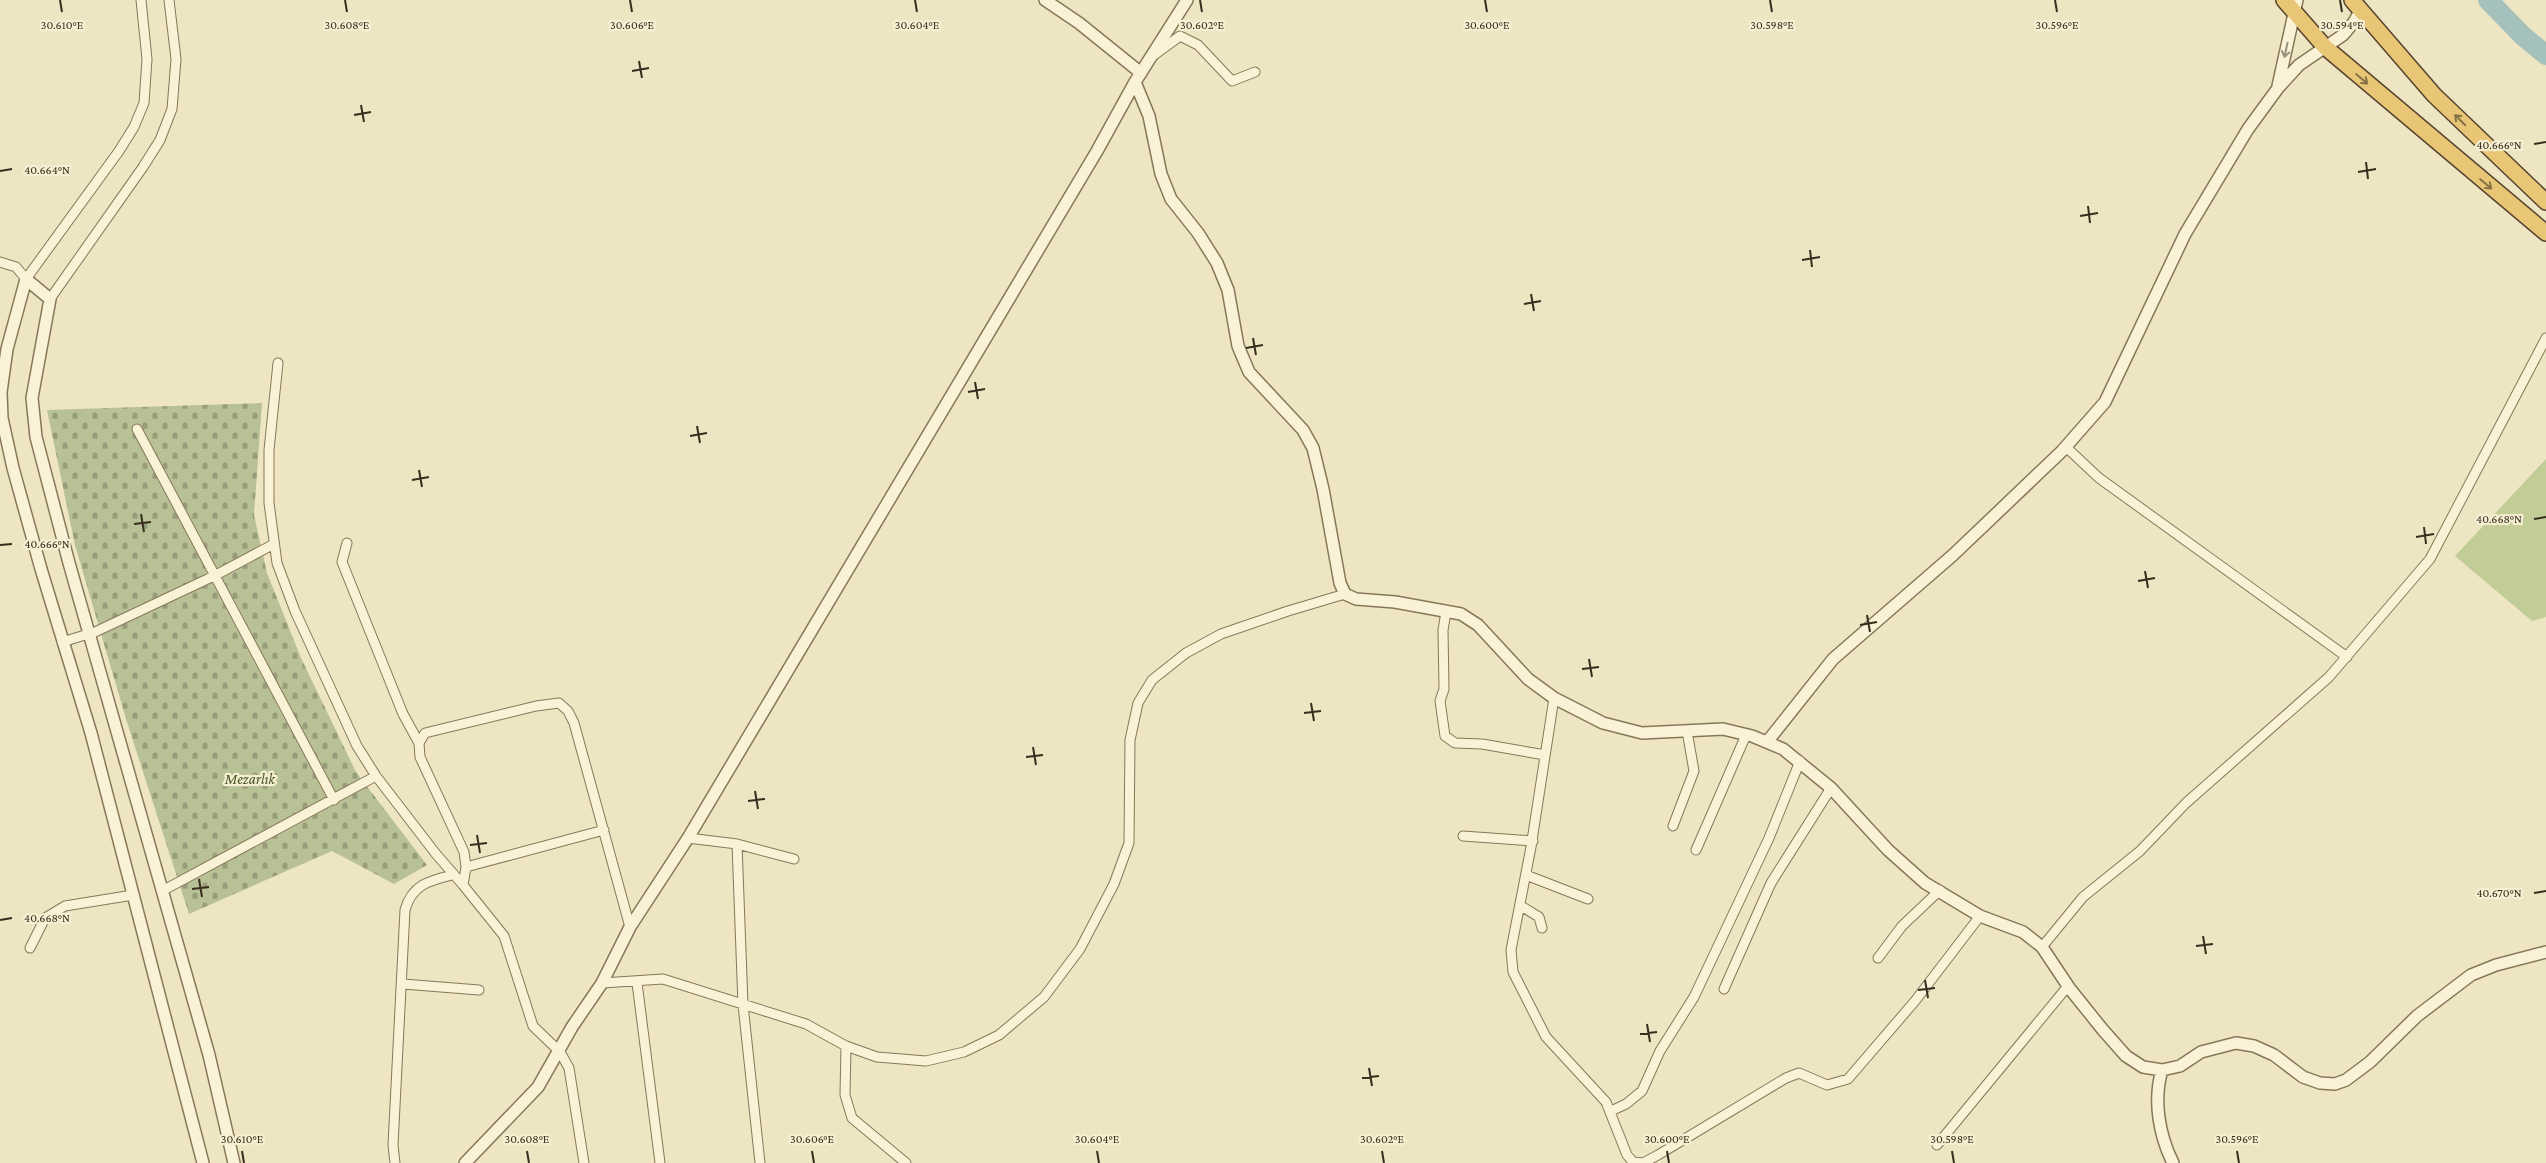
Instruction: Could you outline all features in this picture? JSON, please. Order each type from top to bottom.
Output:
[{"type":"highway","points":[[2284,0],[2296,6],[2325,47],[2546,233]]},
{"type":"highway","points":[[2357,5],[2434,95],[2546,202]]},
{"type":"street","points":[[141,0],[147,59],[144,103],[138,119],[119,152],[26,279],[7,349],[2,392],[2,418],[13,468],[90,733],[203,1163]]},
{"type":"street","points":[[170,0],[176,59],[172,109],[160,140],[143,167],[50,300],[32,398],[36,437],[208,1055],[234,1163]]},
{"type":"street","points":[[1045,0],[1079,23],[1138,78],[1149,116],[1161,174],[1171,199],[1198,233],[1217,263],[1228,290],[1238,346],[1249,372],[1303,430],[1313,448],[1323,489],[1340,583],[1345,594]]},
{"type":"street","points":[[465,1163],[538,1087],[560,1052],[572,1027],[602,983],[630,927],[688,838],[1097,151],[1138,78],[1187,0]]},
{"type":"street","points":[[1767,742],[1833,660],[1953,556],[2066,447],[2105,402],[2186,234],[2248,129],[2278,88],[2299,65],[2343,35],[2354,22],[2357,5]]},
{"type":"street","points":[[2278,88],[2296,6]]},
{"type":"street","points":[[1154,55],[1180,36],[1198,45],[1232,81],[1255,72]]},
{"type":"street","points":[[0,262],[16,267],[26,279],[50,300]]},
{"type":"street","points":[[2042,947],[2083,897],[2140,851],[2186,802],[2328,677],[2348,657],[2430,559],[2546,338]]},
{"type":"street","points":[[278,363],[269,450],[269,503],[277,563],[295,610],[357,746],[376,776],[452,875],[463,885],[504,936],[533,1026],[560,1052],[569,1068],[584,1163]]},
{"type":"street","points":[[137,429],[334,800]]},
{"type":"street","points":[[2066,447],[2099,478],[2348,657]]},
{"type":"street","points":[[347,543],[342,562],[403,714],[419,743],[420,757],[464,852],[466,867],[463,885]]},
{"type":"street","points":[[62,642],[90,634],[214,576],[274,544]]},
{"type":"street","points":[[602,983],[663,979],[806,1024],[846,1046],[878,1057],[926,1061],[964,1052],[999,1035],[1044,997],[1080,949],[1114,884],[1129,843],[1130,740],[1138,703],[1152,680],[1186,653],[1221,634],[1345,594],[1356,599],[1395,602],[1462,614],[1478,625],[1528,679],[1554,698],[1602,723],[1642,733],[1723,728],[1783,749],[1831,788],[1888,850],[1925,883],[1940,890],[1980,916],[2023,932],[2042,947],[2068,986],[2126,1056],[2143,1067],[2162,1070],[2180,1066],[2201,1052],[2236,1043],[2254,1046],[2274,1056],[2303,1077],[2320,1083],[2335,1084],[2346,1080],[2370,1062],[2416,1016],[2471,975],[2496,965],[2546,952]]},
{"type":"street","points":[[1446,612],[1443,630],[1444,690],[1440,701],[1445,736],[1455,743],[1482,744],[1545,755]]},
{"type":"street","points":[[1554,698],[1521,906],[1511,950],[1512,972],[1546,1037],[1606,1102],[1627,1155],[1633,1162],[1642,1163],[1792,1075],[1799,1073],[1827,1085],[1848,1079],[1915,1001],[1980,916]]},
{"type":"street","points":[[419,743],[425,734],[536,706],[559,704],[568,710],[574,723],[630,927]]},
{"type":"street","points":[[1672,826],[1694,771],[1687,731]]},
{"type":"street","points":[[1696,850],[1746,735]]},
{"type":"street","points":[[1611,1111],[1626,1104],[1642,1091],[1660,1051],[1694,997],[1769,838],[1800,761]]},
{"type":"street","points":[[162,891],[376,776]]},
{"type":"street","points":[[1724,989],[1771,883],[1831,788]]},
{"type":"street","points":[[466,867],[604,830]]},
{"type":"street","points":[[1464,836],[1532,840]]},
{"type":"street","points":[[688,838],[737,844],[794,859]]},
{"type":"street","points":[[737,844],[743,1005],[760,1163]]},
{"type":"street","points":[[395,1163],[393,1145],[403,984],[405,910],[409,896],[419,886],[435,879],[452,875]]},
{"type":"street","points":[[1526,876],[1588,898]]},
{"type":"street","points":[[1878,958],[1902,926],[1940,890]]},
{"type":"street","points":[[30,948],[44,918],[64,906],[133,895]]},
{"type":"street","points":[[1521,906],[1539,917],[1542,928]]},
{"type":"street","points":[[637,982],[660,1163]]},
{"type":"street","points":[[403,984],[479,990]]},
{"type":"street","points":[[1937,1145],[2068,986]]},
{"type":"street","points":[[846,1046],[845,1095],[852,1118],[906,1163]]},
{"type":"street","points":[[2162,1070],[2158,1085],[2159,1117],[2173,1163]]},
{"type":"green space","name":"Mezarlık","points":[[262,403],[254,515],[267,573],[301,658],[356,772],[427,865],[394,884],[332,851],[189,914],[126,719],[75,545],[47,410]]},
{"type":"green space","points":[[2546,459],[2546,617],[2532,621],[2455,556]]},
{"type":"waterway","points":[[2488,0],[2523,36],[2546,55]]}]
